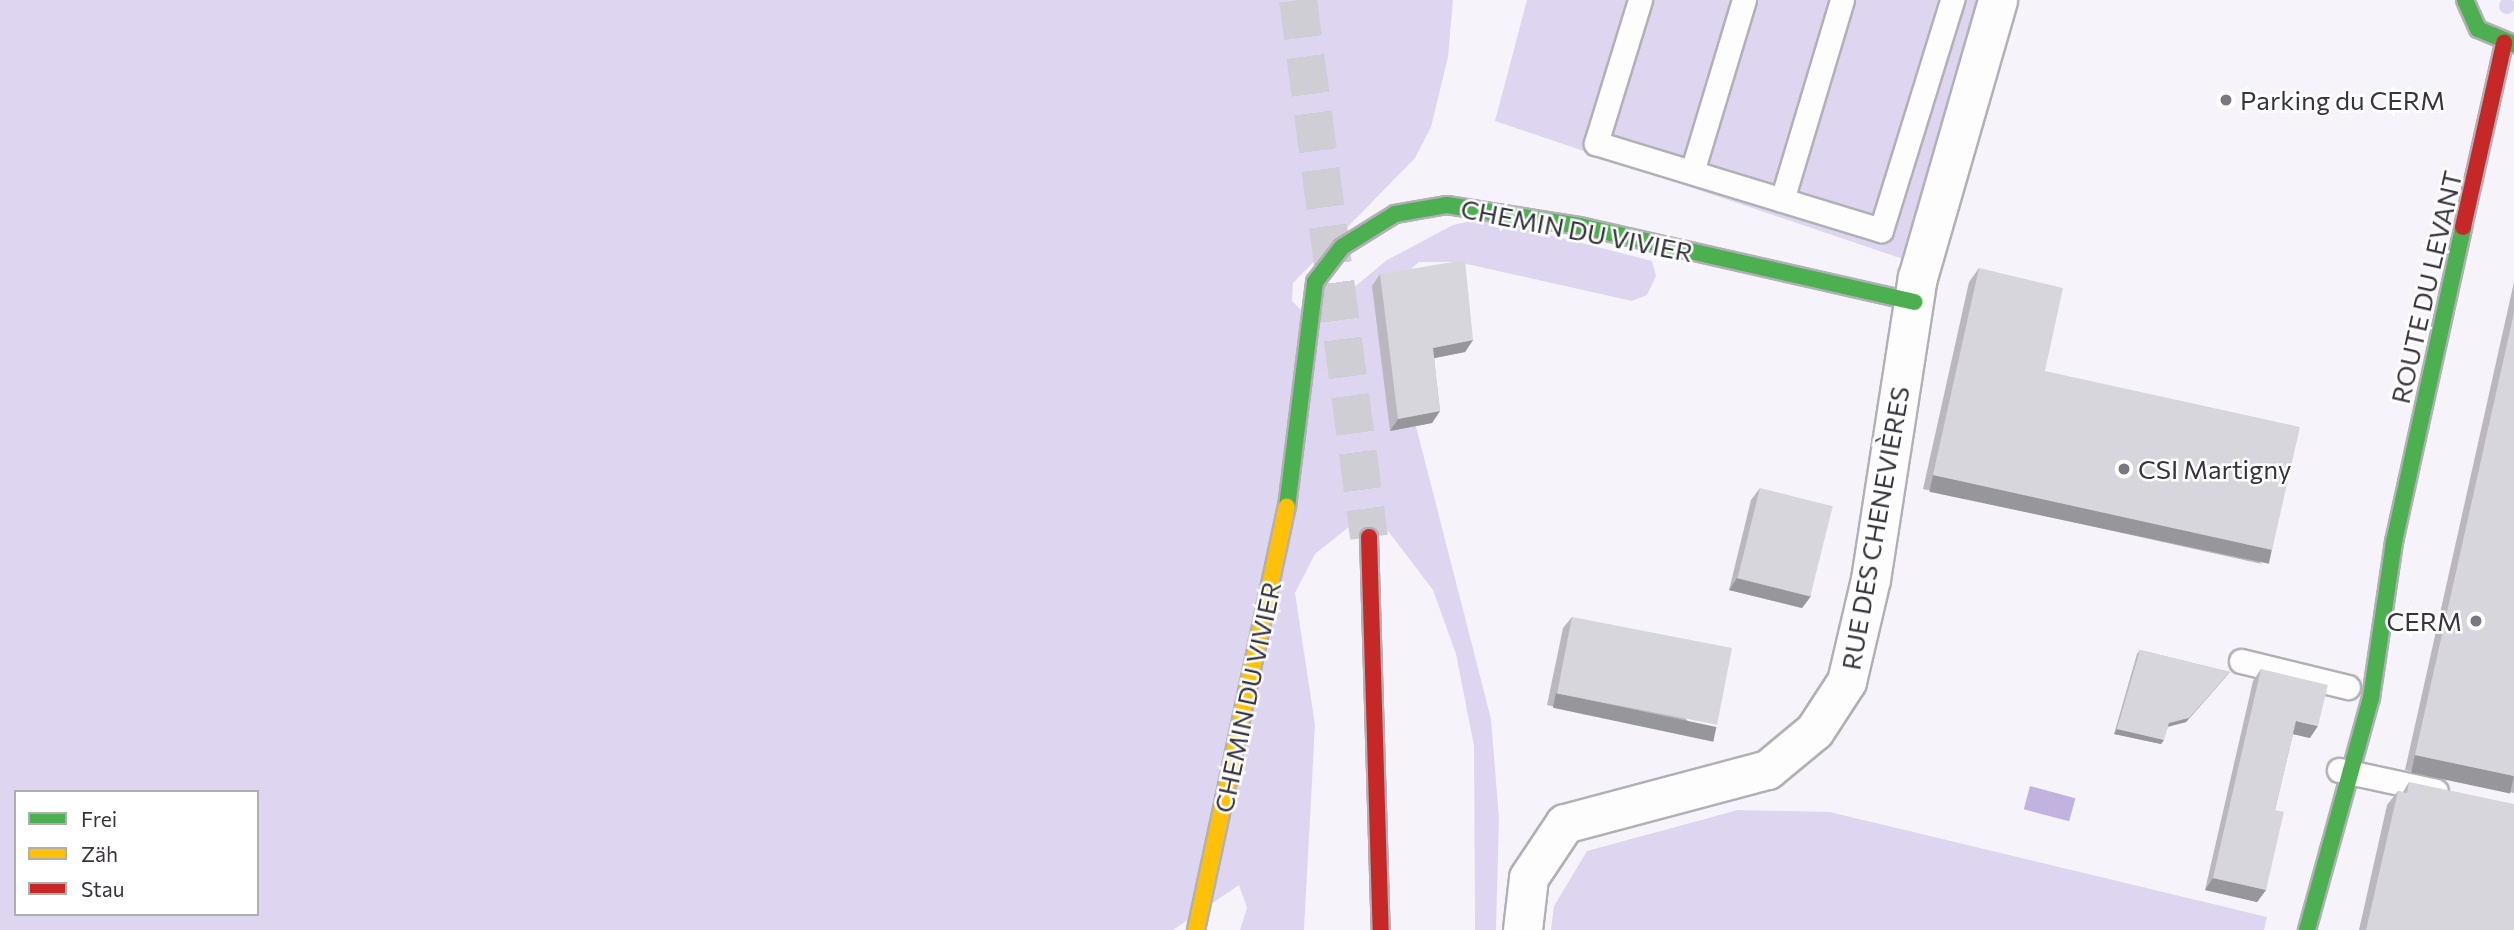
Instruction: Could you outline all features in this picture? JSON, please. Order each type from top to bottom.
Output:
[{"type":"main road","points":[[2465,0],[2479,29],[2509,44]]},
{"type":"main road","name":"ROUTE DU LEVANT","points":[[2360,649],[2394,542],[2509,44]]},
{"type":"main road","name":"CHEMIN DU VIVIER","points":[[1196,930],[1287,506],[1315,282],[1342,247],[1395,214],[1447,205],[1580,226],[1914,303]]},
{"type":"main road","points":[[1369,537],[1381,930]]},
{"type":"main road","name":"ROUTE DU LEVANT","points":[[2306,930],[2339,766],[2377,666],[2394,542]]},
{"type":"street","points":[[1914,303],[1998,0]]},
{"type":"street","name":"RUE DES CHENEVIÈRES","points":[[1523,930],[1530,878],[1565,824],[1618,805],[1754,777],[1791,755],[1832,709],[1857,650],[1914,303]]},
{"type":"lane","points":[[1640,0],[1596,143],[1881,230],[1952,0]]},
{"type":"lane","points":[[1692,172],[1744,0]]},
{"type":"lane","points":[[1782,200],[1842,0]]},
{"type":"lane","points":[[2241,661],[2349,687]]},
{"type":"lane","points":[[2339,766],[2464,797]]},
{"type":"shaded area","points":[[2510,-1],[2514,3],[2513,12],[2501,12],[2501,0]]},
{"type":"shaded area","points":[[0,0],[1453,0],[1448,57],[1431,127],[1415,158],[1293,283],[1292,301],[1301,310],[1323,313],[1387,260],[1453,225],[1484,218],[1652,261],[1656,276],[1647,295],[1632,301],[1458,262],[1419,262],[1405,274],[1398,356],[1491,719],[1499,818],[1496,930],[1475,930],[1474,746],[1456,654],[1433,590],[1385,527],[1369,523],[1350,526],[1315,554],[1295,593],[1315,725],[1304,930],[1240,930],[1247,908],[1239,885],[1173,930],[0,930]]},
{"type":"shaded area","points":[[1527,0],[1983,0],[1903,259],[1495,121]]},
{"type":"shaded area","points":[[2030,786],[2075,798],[2069,821],[2024,809]]},
{"type":"shaded area","points":[[1738,810],[1830,812],[2267,917],[2264,930],[1551,930],[1554,906],[1587,851]]},
{"type":"building","points":[[1465,260],[1473,340],[1433,348],[1440,411],[1398,419],[1380,274]]},
{"type":"building","name":"CSI Martigny","points":[[1979,268],[2063,288],[2045,371],[2300,427],[2272,550],[1933,475]]},
{"type":"building","name":"CERM","points":[[2514,313],[2514,776],[2415,755]]},
{"type":"building","points":[[1760,488],[1833,506],[1810,596],[1738,578]]},
{"type":"building","points":[[1572,617],[1732,648],[1717,725],[1557,694]]},
{"type":"building","points":[[2140,650],[2230,672],[2189,718],[2169,723],[2164,740],[2117,729]]},
{"type":"building","points":[[2261,669],[2328,685],[2318,726],[2296,721],[2275,810],[2284,812],[2266,890],[2213,878]]},
{"type":"building","points":[[2409,782],[2514,804],[2514,930],[2366,930],[2398,791],[2407,793]]},
{"type":"tunnel","points":[[1298,0],[1369,537]]},
{"type":"traffic: fast","points":[[2465,0],[2478,29],[2514,44]]},
{"type":"traffic: fast","points":[[1287,507],[1315,282],[1342,247],[1395,214],[1447,205],[1580,226],[1914,302]]},
{"type":"traffic: fast","points":[[2307,930],[2371,698],[2394,542],[2463,227]]},
{"type":"traffic: slow","points":[[1196,930],[1287,507]]},
{"type":"traffic: jam","points":[[2463,227],[2504,43]]},
{"type":"traffic: jam","points":[[1369,537],[1381,930]]},
{"type":"place","name":"Parking du CERM","points":[[2226,100]]},
{"type":"place","name":"CSI Martigny","points":[[2124,469]]},
{"type":"place","name":"CERM","points":[[2476,621]]}]
